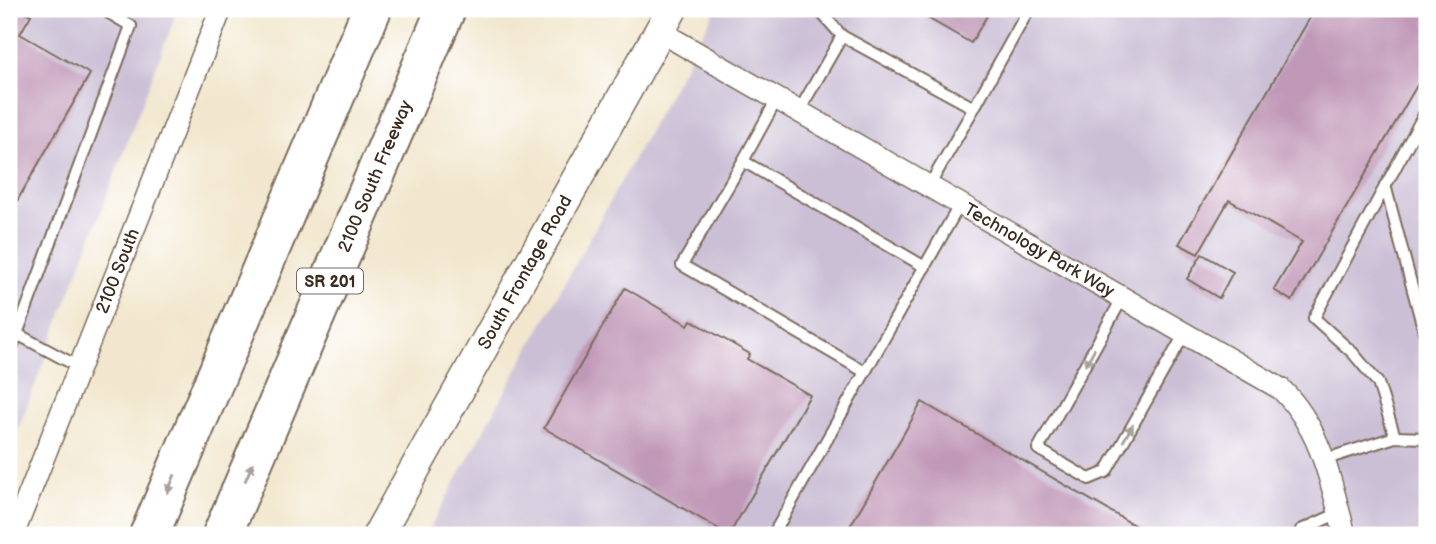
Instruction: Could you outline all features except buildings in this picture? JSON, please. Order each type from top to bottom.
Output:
[{"type":"highway","points":[[227,354],[361,9]]},
{"type":"highway","points":[[149,535],[372,9]]},
{"type":"highway","name":"2100 South Freeway","points":[[222,535],[445,15]]},
{"type":"street","name":"2100 South","points":[[13,535],[221,9]]},
{"type":"street","name":"Technology Park Way","points":[[666,20],[777,99],[1280,389],[1300,408],[1316,436],[1345,535]]},
{"type":"street","name":"South Frontage Road","points":[[378,535],[666,20]]},
{"type":"lane","points":[[9,355],[13,332],[131,26],[102,9]]},
{"type":"lane","points":[[818,9],[842,36],[974,108]]},
{"type":"lane","points":[[929,186],[1029,9]]},
{"type":"lane","points":[[799,111],[842,36]]},
{"type":"lane","points":[[777,99],[682,265],[865,372]]},
{"type":"lane","points":[[1395,437],[1378,383],[1353,353],[1314,318],[1427,110]]},
{"type":"lane","points":[[743,161],[925,267]]},
{"type":"lane","points":[[1385,185],[1427,343]]},
{"type":"lane","points":[[773,535],[960,204]]},
{"type":"lane","points":[[1123,297],[1038,449],[1079,473],[1089,478],[1106,472],[1185,333]]},
{"type":"lane","points":[[13,332],[79,367]]},
{"type":"lane","points":[[1323,460],[1395,437],[1427,438]]},
{"type":"lane","points":[[1298,535],[1301,530],[1339,513]]},
{"type":"shaded area","points":[[9,9],[178,9],[9,453]]},
{"type":"shaded area","points":[[716,9],[1427,9],[1427,535],[426,535]]}]
